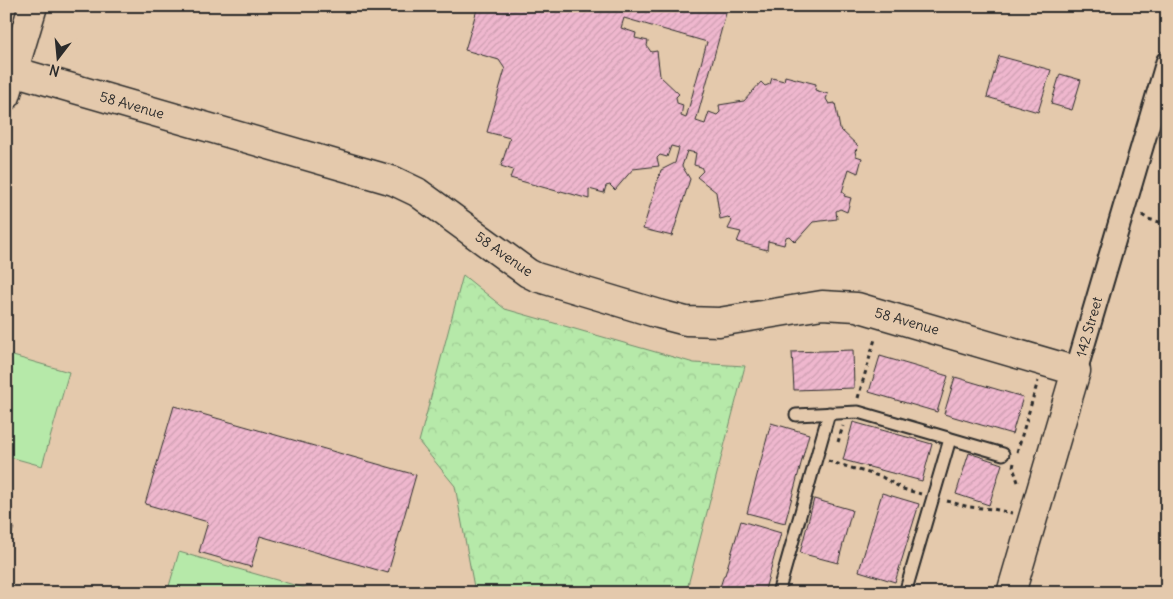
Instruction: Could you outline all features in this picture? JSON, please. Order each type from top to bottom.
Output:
[{"type":"street","points":[[9,79],[33,6]]},
{"type":"street","name":"142 Street","points":[[1011,593],[1167,62]]},
{"type":"street","name":"58 Avenue","points":[[9,79],[394,181],[417,192],[528,273],[659,314],[686,321],[719,322],[822,305],[857,307],[1076,371]]},
{"type":"lane","points":[[796,415],[858,412],[1003,454]]},
{"type":"lane","points":[[778,593],[829,413]]},
{"type":"lane","points":[[905,593],[950,438]]},
{"type":"path","points":[[1142,215],[1167,224]]},
{"type":"path","points":[[857,402],[875,339]]},
{"type":"path","points":[[1019,486],[1013,466],[1040,377]]},
{"type":"path","points":[[816,458],[882,477],[903,490],[924,495]]},
{"type":"path","points":[[940,500],[969,507],[1012,513],[1010,521]]},
{"type":"green space","points":[[463,275],[505,309],[694,363],[745,366],[686,593],[472,593],[474,587],[455,486],[419,442]]},
{"type":"green space","points":[[6,354],[69,372],[42,466],[6,456]]},
{"type":"green space","points":[[179,552],[322,593],[167,593]]},
{"type":"building","points":[[478,6],[728,6],[696,121],[705,124],[709,112],[717,115],[720,112],[719,105],[744,101],[761,82],[765,86],[770,84],[772,78],[784,81],[785,76],[816,84],[815,90],[828,94],[826,99],[829,104],[835,103],[840,129],[859,147],[855,151],[856,156],[862,158],[858,173],[849,169],[842,192],[845,194],[844,196],[851,198],[847,212],[840,209],[836,211],[837,219],[813,222],[795,242],[789,236],[786,237],[784,245],[768,241],[767,250],[737,242],[741,232],[728,229],[732,221],[728,217],[720,219],[716,192],[697,177],[703,171],[701,167],[694,165],[696,153],[687,151],[682,166],[690,179],[672,236],[643,229],[661,170],[675,163],[679,148],[671,146],[667,157],[660,155],[657,158],[659,166],[633,169],[615,190],[610,185],[606,186],[604,193],[589,189],[589,199],[510,178],[513,170],[501,166],[510,138],[487,132],[505,69],[499,60],[465,50]],"holes":[[[624,18],[707,42],[686,118],[681,116],[683,105],[677,103],[676,97],[679,94],[660,76],[657,51],[651,52],[647,46],[648,41],[635,38],[636,33],[621,28]]]},
{"type":"building","points":[[999,56],[1051,70],[1038,112],[987,97]]},
{"type":"building","points":[[1060,74],[1081,80],[1072,110],[1051,104]]},
{"type":"building","points":[[853,350],[854,388],[794,390],[792,352]]},
{"type":"building","points":[[880,356],[948,376],[937,412],[869,392]]},
{"type":"building","points":[[955,377],[1023,397],[1012,434],[944,414]]},
{"type":"building","points":[[174,406],[416,475],[388,573],[260,536],[251,567],[199,552],[208,522],[145,504]]},
{"type":"building","points":[[853,422],[932,444],[922,481],[843,460]]},
{"type":"building","points":[[771,423],[809,434],[785,523],[747,513]]},
{"type":"building","points":[[969,453],[1002,464],[989,505],[956,494]]},
{"type":"building","points":[[882,493],[919,504],[895,582],[859,571]]},
{"type":"building","points":[[814,499],[852,510],[838,563],[800,553]]},
{"type":"building","points":[[741,521],[781,533],[764,593],[718,593],[725,575]]},
{"type":"building","points":[[6,524],[14,527],[6,551]]}]
